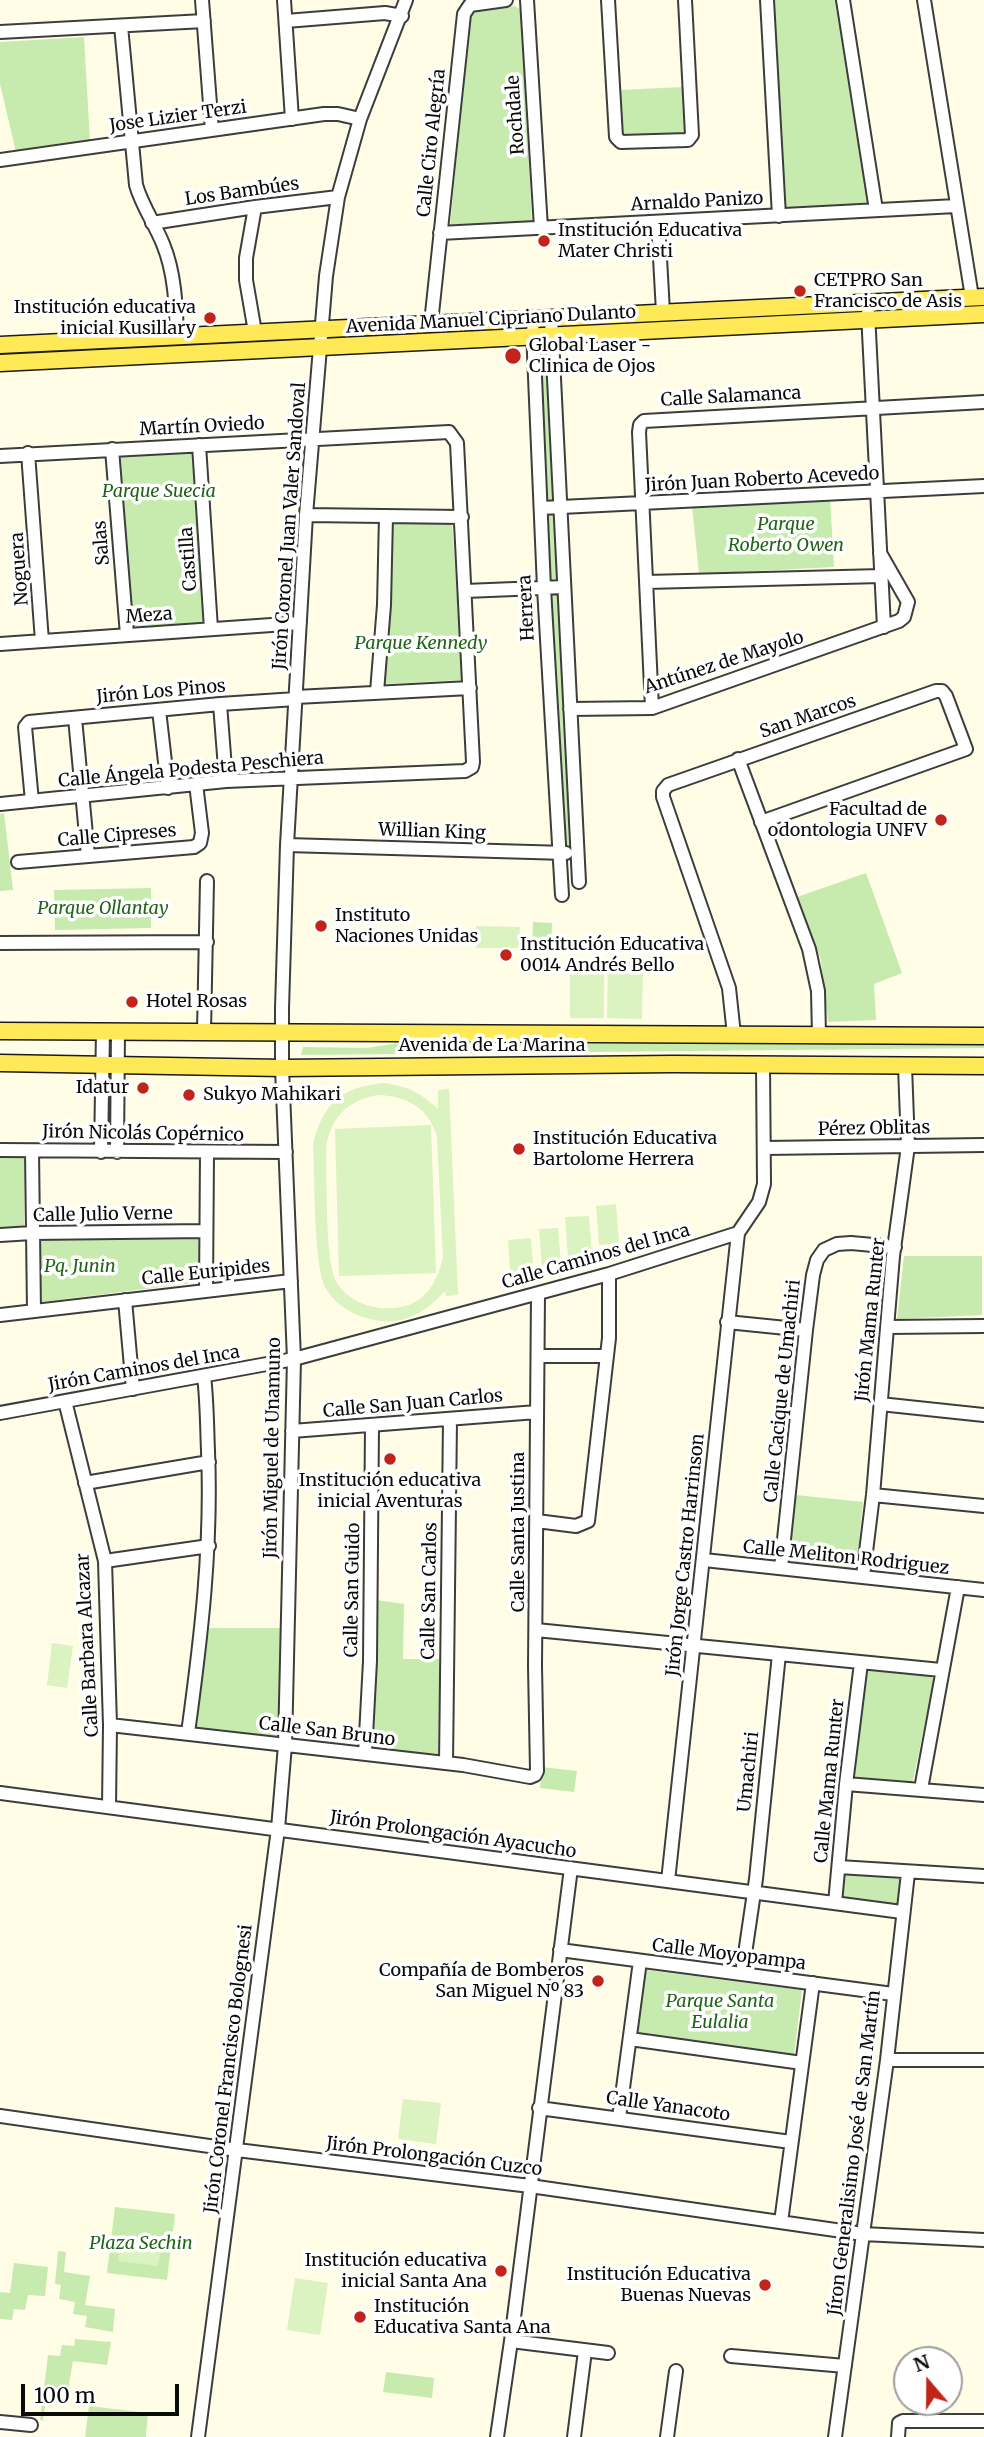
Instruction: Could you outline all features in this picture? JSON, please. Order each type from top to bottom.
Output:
[{"type":"main road","name":"Avenida Manuel Cipriano Dulanto","points":[[0,345],[978,297]]},
{"type":"main road","name":"Avenida Manuel Cipriano Dulanto","points":[[0,363],[984,314]]},
{"type":"main road","name":"Avenida de La Marina","points":[[0,1031],[984,1036]]},
{"type":"main road","name":"Avenida de La Marina","points":[[0,1063],[282,1068],[976,1066],[984,1060]]},
{"type":"street","points":[[202,0],[212,130]]},
{"type":"street","points":[[284,0],[292,119]]},
{"type":"street","name":"Jirón Coronel Juan Valer Sandoval","points":[[282,1068],[286,845],[306,515],[329,244],[338,197],[360,119],[406,0]]},
{"type":"street","name":"Calle Ciro Alegría","points":[[431,323],[464,15],[470,5],[506,0]]},
{"type":"street","name":"Rochdale","points":[[527,0],[541,228]]},
{"type":"street","points":[[608,0],[616,137],[621,142],[688,140],[692,135],[685,0]]},
{"type":"street","points":[[767,0],[779,216]]},
{"type":"street","points":[[843,0],[876,211]]},
{"type":"street","points":[[924,0],[956,206],[978,297]]},
{"type":"street","points":[[286,21],[385,13],[402,16]]},
{"type":"street","points":[[0,32],[204,21]]},
{"type":"street","points":[[121,26],[136,184],[170,265],[177,336]]},
{"type":"street","name":"Jose Lizier Terzi","points":[[0,160],[292,119],[338,114],[360,119]]},
{"type":"street","name":"Los Bambúes","points":[[152,223],[338,197]]},
{"type":"street","name":"Arnaldo Panizo","points":[[440,233],[956,206]]},
{"type":"street","points":[[255,207],[246,258],[246,280],[255,332]]},
{"type":"street","points":[[658,222],[663,312]]},
{"type":"street","name":"Antúnez de Mayolo","points":[[868,303],[884,627]]},
{"type":"street","points":[[551,318],[579,882]]},
{"type":"street","name":"Herrera","points":[[533,319],[544,588],[562,895]]},
{"type":"street","name":"Calle Salamanca","points":[[652,708],[640,425],[647,419],[984,402]]},
{"type":"street","name":"Martín Oviedo","points":[[0,456],[447,431],[457,443],[462,516]]},
{"type":"street","name":"Castilla","points":[[199,445],[211,629]]},
{"type":"street","name":"Salas","points":[[112,449],[127,635]]},
{"type":"street","name":"Noguera","points":[[28,453],[42,641]]},
{"type":"street","name":"Jirón Juan Roberto Acevedo","points":[[541,508],[984,486]]},
{"type":"street","points":[[306,515],[462,516],[470,688]]},
{"type":"street","points":[[377,692],[384,605],[386,516]]},
{"type":"street","name":"Antúnez de Mayolo","points":[[570,709],[652,708],[899,621],[904,617],[908,602],[880,553]]},
{"type":"street","points":[[647,582],[881,576]]},
{"type":"street","points":[[465,591],[564,587]]},
{"type":"street","name":"Meza","points":[[0,644],[300,623]]},
{"type":"street","name":"Jirón Los Pinos","points":[[32,801],[25,727],[29,722],[296,698],[470,688]]},
{"type":"street","name":"Calle Ángela Podesta Peschiera","points":[[0,804],[226,781],[468,770],[474,762],[470,688]]},
{"type":"street","name":"San Marcos","points":[[734,1035],[729,988],[663,791],[668,785],[738,759],[936,691],[942,691],[946,696],[966,749],[761,822]]},
{"type":"street","points":[[220,704],[226,781]]},
{"type":"street","points":[[159,710],[168,788]]},
{"type":"street","points":[[75,718],[88,856]]},
{"type":"street","points":[[738,759],[812,961],[818,991],[820,1035]]},
{"type":"street","name":"Calle Cipreses","points":[[18,862],[194,848],[200,843],[202,833],[196,784]]},
{"type":"street","name":"Willian King","points":[[286,845],[576,853]]},
{"type":"street","points":[[204,1031],[207,881]]},
{"type":"street","points":[[0,943],[207,942]]},
{"type":"street","points":[[110,1031],[117,1152]]},
{"type":"street","points":[[101,1152],[110,1064]]},
{"type":"street","points":[[738,1233],[759,1202],[764,1184],[763,1065]]},
{"type":"street","name":"Jirón Mama Runter","points":[[863,1576],[873,1495],[895,1247],[908,1146],[905,1066]]},
{"type":"street","name":"Jirón Miguel de Unamuno","points":[[278,1829],[285,1745],[294,1359],[282,1068]]},
{"type":"street","name":"Pérez Oblitas","points":[[765,1148],[984,1145]]},
{"type":"street","name":"Jirón Nicolás Copérnico","points":[[0,1150],[286,1152]]},
{"type":"street","points":[[32,1151],[34,1311]]},
{"type":"street","points":[[206,1153],[206,1291]]},
{"type":"street","name":"Calle Julio Verne","points":[[0,1236],[32,1233],[206,1231]]},
{"type":"street","name":"Calle Caminos del Inca","points":[[294,1359],[609,1274],[738,1233]]},
{"type":"street","name":"Jirón Jorge Castro Harrinson","points":[[668,1881],[738,1233]]},
{"type":"street","name":"Calle Cacique de Umachiri","points":[[781,1568],[806,1330],[817,1260],[824,1250],[837,1244],[895,1247]]},
{"type":"street","points":[[537,1521],[576,1526],[587,1521],[607,1356],[609,1274]]},
{"type":"street","name":"Calle Euripides","points":[[0,1315],[290,1281]]},
{"type":"street","name":"Calle Santa Justina","points":[[537,1771],[538,1294]]},
{"type":"street","points":[[125,1300],[133,1389]]},
{"type":"street","points":[[727,1322],[806,1330]]},
{"type":"street","points":[[888,1326],[984,1326]]},
{"type":"street","points":[[538,1356],[607,1356]]},
{"type":"street","name":"Jirón Caminos del Inca","points":[[0,1413],[294,1359]]},
{"type":"street","points":[[188,1733],[202,1628],[209,1546],[209,1462],[204,1376]]},
{"type":"street","name":"Calle Barbara Alcazar","points":[[65,1401],[105,1561],[110,1725],[109,1807]]},
{"type":"street","points":[[880,1404],[984,1415]]},
{"type":"street","name":"Calle San Juan Carlos","points":[[292,1431],[537,1412]]},
{"type":"street","name":"Calle San Carlos","points":[[446,1763],[450,1420]]},
{"type":"street","name":"Calle San Guido","points":[[365,1754],[370,1661],[372,1426]]},
{"type":"street","points":[[86,1483],[209,1462]]},
{"type":"street","points":[[873,1495],[984,1506]]},
{"type":"street","points":[[105,1561],[209,1546]]},
{"type":"street","name":"Calle Meliton Rodriguez","points":[[704,1560],[984,1590]]},
{"type":"street","points":[[921,1789],[958,1587]]},
{"type":"street","points":[[536,1630],[941,1670]]},
{"type":"street","name":"Umachiri","points":[[742,1974],[754,1892],[779,1654]]},
{"type":"street","name":"Calle Mama Runter","points":[[835,1903],[861,1663]]},
{"type":"street","name":"Calle San Bruno","points":[[110,1725],[446,1763],[530,1777],[537,1771]]},
{"type":"street","points":[[846,1784],[984,1795]]},
{"type":"street","name":"Jirón Prolongación Ayacucho","points":[[0,1793],[902,1912]]},
{"type":"street","name":"Jirón Coronel Francisco Bolognesi","points":[[198,2437],[278,1829]]},
{"type":"street","points":[[839,1867],[984,1876]]},
{"type":"street","points":[[497,2437],[571,1868]]},
{"type":"street","name":"Jíron Generalisimo José de San Martín","points":[[835,2437],[887,2060],[908,1873]]},
{"type":"street","name":"Calle Moyopampa","points":[[560,1950],[893,1994]]},
{"type":"street","points":[[619,2118],[640,1961]]},
{"type":"street","points":[[780,2222],[813,1983]]},
{"type":"street","points":[[630,2039],[802,2063]]},
{"type":"street","points":[[887,2060],[984,2060]]},
{"type":"street","name":"Calle Yanacoto","points":[[540,2108],[791,2141]]},
{"type":"street","name":"Jirón Prolongación Cuzco","points":[[0,2116],[237,2150],[530,2186],[863,2234],[984,2240]]},
{"type":"street","points":[[511,2341],[608,2353]]},
{"type":"street","points":[[574,2437],[585,2351]]},
{"type":"street","points":[[731,2356],[845,2366]]},
{"type":"street","points":[[667,2437],[676,2371]]},
{"type":"street","points":[[898,2437],[899,2423],[984,2421]]},
{"type":"street","points":[[0,2422],[31,2425]]},
{"type":"green space","points":[[773,0],[838,0],[869,205],[785,208]]},
{"type":"green space","points":[[515,6],[521,10],[532,223],[450,227],[470,17],[476,10]]},
{"type":"green space","points":[[84,37],[90,141],[16,152],[0,84],[0,42]]},
{"type":"green space","points":[[683,87],[685,133],[621,136],[619,90]]},
{"type":"green space","points":[[863,310],[863,315],[557,328],[557,325]]},
{"type":"green space","points":[[527,324],[529,332],[352,341],[351,333]]},
{"type":"green space","points":[[315,336],[314,340],[0,359],[0,350]]},
{"type":"green space","points":[[539,342],[546,342],[556,499],[553,502],[548,502],[546,498]]},
{"type":"green space","name":"Parque Suecia","points":[[194,450],[205,623],[133,628],[118,454]]},
{"type":"green space","name":"Parque Roberto Owen","points":[[830,498],[834,567],[699,574],[692,506]]},
{"type":"green space","points":[[554,511],[561,581],[558,584],[550,583],[548,579],[547,512]]},
{"type":"green space","name":"Parque Kennedy","points":[[392,520],[452,520],[462,680],[384,684],[380,680]]},
{"type":"green space","points":[[550,591],[558,591],[561,594],[572,844],[569,848],[563,847]]},
{"type":"green space","points":[[4,813],[13,890],[0,891],[0,814]]},
{"type":"green space","points":[[866,873],[902,973],[874,984],[876,1020],[828,1022],[821,960],[797,897]]},
{"type":"green space","name":"Parque Ollantay","points":[[151,888],[151,928],[55,930],[54,890]]},
{"type":"green space","points":[[533,922],[552,923],[551,953],[532,952]]},
{"type":"green space","points":[[476,926],[520,927],[519,948],[476,948]]},
{"type":"green space","points":[[570,961],[604,961],[604,1018],[570,1018]]},
{"type":"green space","points":[[608,961],[643,962],[642,1019],[607,1018]]},
{"type":"green space","points":[[398,1043],[984,1045],[984,1048],[301,1055],[303,1047],[367,1048]]},
{"type":"green space","points":[[383,1083],[406,1088],[419,1094],[438,1109],[438,1090],[449,1089],[458,1295],[446,1296],[445,1291],[414,1316],[395,1321],[367,1318],[341,1306],[326,1289],[319,1261],[313,1144],[328,1108],[345,1094],[368,1085]],"holes":[[[389,1096],[407,1101],[422,1111],[437,1137],[443,1258],[430,1289],[418,1300],[401,1307],[382,1308],[364,1304],[348,1295],[341,1289],[332,1271],[328,1237],[326,1147],[332,1127],[350,1106],[367,1097]]]},
{"type":"green space","points":[[431,1125],[436,1273],[339,1276],[335,1129]]},
{"type":"green space","points":[[0,1158],[25,1158],[24,1227],[0,1229]]},
{"type":"green space","points":[[616,1204],[619,1243],[599,1245],[596,1206]]},
{"type":"green space","points":[[589,1216],[592,1255],[568,1257],[565,1217]]},
{"type":"green space","points":[[558,1228],[561,1266],[542,1267],[539,1229]]},
{"type":"green space","name":"Pq. Junin","points":[[198,1235],[200,1282],[42,1302],[38,1238]]},
{"type":"green space","points":[[531,1238],[534,1280],[511,1281],[508,1240]]},
{"type":"green space","points":[[904,1256],[982,1256],[982,1315],[897,1319]]},
{"type":"green space","points":[[796,1495],[863,1502],[856,1569],[788,1561]]},
{"type":"green space","points":[[376,1600],[404,1604],[403,1659],[440,1659],[438,1754],[371,1748]]},
{"type":"green space","points":[[209,1628],[281,1628],[277,1738],[196,1728]]},
{"type":"green space","points":[[52,1643],[73,1646],[67,1688],[47,1685]]},
{"type":"green space","points":[[865,1670],[930,1676],[934,1679],[913,1781],[907,1785],[856,1779],[853,1774]]},
{"type":"green space","points":[[542,1767],[577,1771],[574,1792],[540,1788]]},
{"type":"green space","points":[[843,1874],[901,1879],[899,1904],[841,1899]]},
{"type":"green space","name":"Parque Santa Eulalia","points":[[646,1970],[802,1990],[794,2055],[637,2035]]},
{"type":"green space","points":[[403,2099],[441,2103],[436,2144],[398,2139]]},
{"type":"green space","name":"Plaza Sechin","points":[[115,2207],[175,2214],[167,2280],[107,2273]]},
{"type":"green space","points":[[120,2241],[161,2246],[158,2266],[118,2261]]},
{"type":"green space","points":[[58,2251],[66,2252],[64,2272],[90,2276],[85,2305],[115,2309],[113,2332],[85,2327],[87,2316],[73,2314],[75,2302],[59,2299],[61,2285],[55,2284]]},
{"type":"green space","points":[[14,2263],[48,2267],[45,2296],[28,2295],[25,2310],[14,2309],[12,2320],[0,2319],[0,2292],[10,2293]]},
{"type":"green space","points":[[295,2278],[328,2283],[320,2335],[287,2330]]},
{"type":"green space","points":[[75,2339],[111,2342],[107,2365],[73,2361],[68,2390],[48,2387],[43,2420],[53,2422],[40,2420],[48,2355],[60,2356],[62,2345],[74,2346]]},
{"type":"green space","points":[[386,2372],[434,2378],[432,2398],[383,2392]]},
{"type":"green space","points":[[89,2406],[148,2413],[146,2437],[85,2437]]},
{"type":"place","name":"Institución Educativa Mater Christi","points":[[544,241]]},
{"type":"place","name":"CETPRO San Francisco de Asis","points":[[800,291]]},
{"type":"place","name":"Institución educativa inicial Kusillary","points":[[210,318]]},
{"type":"place","name":"Global Laser - Clinica de Ojos","points":[[513,356]]},
{"type":"place","name":"Facultad de odontologia UNFV","points":[[941,820]]},
{"type":"place","name":"Instituto Naciones Unidas","points":[[321,926]]},
{"type":"place","name":"Institución Educativa 0014 Andrés Bello","points":[[506,955]]},
{"type":"place","name":"Hotel Rosas","points":[[132,1002]]},
{"type":"place","name":"Idatur","points":[[143,1088]]},
{"type":"place","name":"Sukyo Mahikari","points":[[189,1095]]},
{"type":"place","name":"Institución Educativa Bartolome Herrera","points":[[519,1149]]},
{"type":"place","name":"Institución educativa inicial Aventuras","points":[[390,1459]]},
{"type":"place","name":"Compañía de Bomberos San Miguel Nº 83","points":[[598,1981]]},
{"type":"place","name":"Institución educativa inicial Santa Ana","points":[[501,2271]]},
{"type":"place","name":"Institución Educativa Buenas Nuevas","points":[[765,2285]]},
{"type":"place","name":"Institución Educativa Santa Ana","points":[[360,2317]]}]
